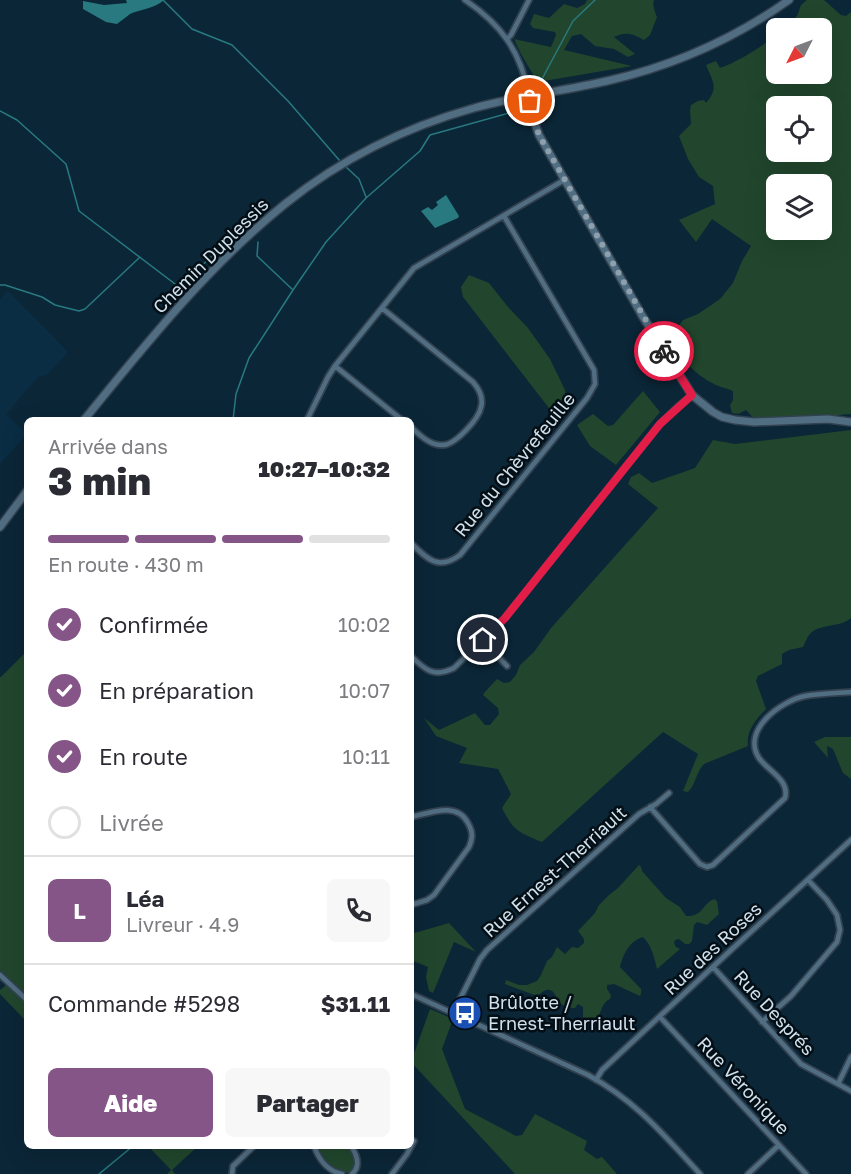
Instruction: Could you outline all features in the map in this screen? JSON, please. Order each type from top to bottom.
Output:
[{"type":"street","points":[[465,0],[485,15],[507,39],[523,71],[536,128],[644,317],[692,395],[713,412],[735,420],[754,422],[828,419],[851,422]]},
{"type":"street","points":[[507,39],[528,0]]},
{"type":"street","name":"Chemin Duplessis","points":[[86,417],[193,292],[242,242],[285,204],[358,155],[414,129],[473,108],[616,79],[679,60],[739,31],[789,0]]},
{"type":"street","points":[[308,417],[335,366],[410,273],[420,264],[566,179]]},
{"type":"street","name":"Rue du Chèvrefeuille","points":[[414,546],[428,559],[438,563],[451,561],[460,555],[595,384],[594,370],[504,216]]},
{"type":"street","points":[[382,308],[473,382],[481,395],[479,413],[453,442],[441,446],[434,444],[414,429]]},
{"type":"street","points":[[335,366],[398,417]]},
{"type":"street","points":[[414,659],[428,671],[447,672],[454,668],[505,618],[660,424],[692,395]]},
{"type":"street","points":[[0,527],[24,495]]},
{"type":"street","points":[[483,640],[507,666]]},
{"type":"street","points":[[650,807],[700,864],[707,867],[713,865],[785,798],[785,787],[759,758],[754,745],[756,734],[764,722],[787,702],[803,696],[851,692]]},
{"type":"street","name":"Rue Ernest-Therriault","points":[[453,1013],[480,959],[487,950],[639,814],[669,793]]},
{"type":"street","points":[[414,816],[445,809],[452,810],[466,819],[472,833],[472,840],[439,890],[431,898],[414,904]]},
{"type":"street","name":"Rue des Roses","points":[[596,1080],[602,1070],[851,840]]},
{"type":"street","points":[[762,1022],[791,996],[837,942],[840,930],[837,915],[827,900],[808,880]]},
{"type":"street","name":"Rue Després","points":[[713,968],[801,1064],[851,1091]]},
{"type":"street","points":[[0,975],[24,997]]},
{"type":"street","points":[[414,995],[596,1080],[622,1096],[653,1122],[700,1174]]},
{"type":"street","name":"Rue Véronique","points":[[660,1017],[806,1174]]},
{"type":"street","points":[[838,1084],[851,1057]]},
{"type":"street","points":[[747,1174],[779,1145]]},
{"type":"street","points":[[232,1174],[233,1166],[251,1149]]},
{"type":"street","points":[[316,1149],[325,1165],[342,1174]]},
{"type":"street","points":[[353,1149],[358,1164],[353,1174]]},
{"type":"street","points":[[392,1174],[410,1149]]},
{"type":"shaded area","points":[[126,0],[164,0],[152,7],[130,14],[117,24],[106,22],[83,9],[83,1],[104,5],[127,3]]},
{"type":"shaded area","points":[[587,0],[654,0],[657,17],[650,35],[644,40],[630,34],[614,37],[635,54],[628,57],[614,49],[595,46],[581,34],[572,36],[564,50],[632,66],[537,81],[514,39],[551,47],[555,32],[533,28],[530,24],[534,14],[549,18],[564,4],[577,8],[585,4]]},
{"type":"shaded area","points":[[807,0],[824,0],[841,15],[846,16],[851,12],[851,414],[757,422],[746,410],[738,414],[732,413],[730,405],[733,400],[733,391],[716,385],[694,371],[670,338],[683,320],[698,314],[720,299],[733,283],[751,246],[712,219],[696,242],[679,220],[715,204],[713,186],[699,177],[688,159],[679,136],[691,124],[691,105],[704,100],[706,103],[714,89],[706,65],[716,61],[720,68],[728,65],[766,42],[766,84],[832,84],[832,18],[795,18],[801,5]]},
{"type":"shaded area","points":[[446,195],[459,216],[435,228],[421,211],[428,207],[432,210],[438,205],[436,202]]},
{"type":"shaded area","points":[[469,275],[489,283],[528,328],[550,359],[565,390],[566,405],[557,412],[552,412],[463,297],[461,287]]},
{"type":"shaded area","points":[[8,291],[68,352],[47,375],[38,377],[6,414],[24,431],[24,437],[0,464],[0,300]]},
{"type":"shaded area","points":[[643,391],[660,412],[616,465],[590,446],[577,425],[593,414],[608,426],[613,425]]},
{"type":"shaded area","points":[[851,430],[851,618],[814,631],[809,635],[803,647],[782,654],[782,664],[758,676],[756,681],[766,709],[750,730],[748,746],[704,764],[688,792],[683,791],[698,754],[663,732],[542,842],[518,830],[502,808],[511,794],[498,769],[459,763],[467,748],[436,736],[424,718],[439,730],[475,713],[485,725],[490,725],[499,714],[498,708],[483,695],[484,693],[497,679],[504,683],[510,682],[520,665],[534,652],[551,628],[658,508],[628,484],[631,477],[639,473],[652,483],[695,468],[713,440],[735,444]]},
{"type":"shaded area","points":[[24,654],[24,1019],[0,994],[0,990],[11,981],[0,970],[1,677]]},
{"type":"shaded area","points":[[825,737],[851,737],[851,779],[843,773],[833,749],[827,746],[828,758],[814,742]]},
{"type":"shaded area","points":[[639,865],[666,898],[680,907],[686,916],[696,914],[714,899],[717,901],[719,914],[707,925],[697,922],[694,925],[692,941],[689,944],[679,939],[675,940],[676,947],[680,949],[657,969],[651,948],[643,937],[630,945],[620,967],[641,989],[640,996],[614,984],[607,985],[611,995],[610,999],[591,1024],[584,1023],[583,1007],[578,1004],[575,1008],[563,1005],[549,990],[537,996],[505,984],[506,980],[519,985],[537,981],[557,947],[565,954],[572,947],[578,948],[584,943],[578,931],[595,913],[599,905]]},
{"type":"shaded area","points":[[449,923],[476,952],[454,942],[433,993],[429,991],[426,977],[428,967],[414,961],[414,933]]},
{"type":"shaded area","points":[[430,1009],[453,1019],[442,1049],[465,1109],[516,1136],[522,1135],[535,1114],[587,1141],[584,1150],[597,1159],[602,1157],[617,1174],[515,1174],[414,1065],[414,1054]]},
{"type":"shaded area","points":[[151,1149],[195,1149],[172,1170],[175,1174],[167,1174],[171,1170]]},
{"type":"shaded area","points":[[318,1149],[350,1149],[355,1162],[354,1168],[348,1173],[342,1172],[333,1168]]},
{"type":"waterway","points":[[163,0],[192,29],[232,45],[288,101],[340,161]]},
{"type":"waterway","points":[[542,79],[573,21],[595,0]]},
{"type":"waterway","points":[[0,111],[17,120],[66,164],[79,211],[179,287],[243,227]]},
{"type":"waterway","points":[[233,417],[236,394],[249,358],[326,242],[366,198],[420,151],[430,135],[516,111]]},
{"type":"waterway","points":[[346,167],[359,179],[366,197]]},
{"type":"waterway","points":[[258,242],[257,256],[292,289]]},
{"type":"waterway","points":[[0,285],[42,297],[55,305],[79,311],[85,309],[139,258]]},
{"type":"waterway","points":[[99,1174],[129,1149]]},
{"type":"way so far","points":[[530,101],[539,135],[664,351]]},
{"type":"place","name":"Brûlotte / Ernest-Therriault","points":[[465,1013]]},
{"type":"route","points":[[483,640],[505,618],[660,424],[692,395],[664,351]]}]
